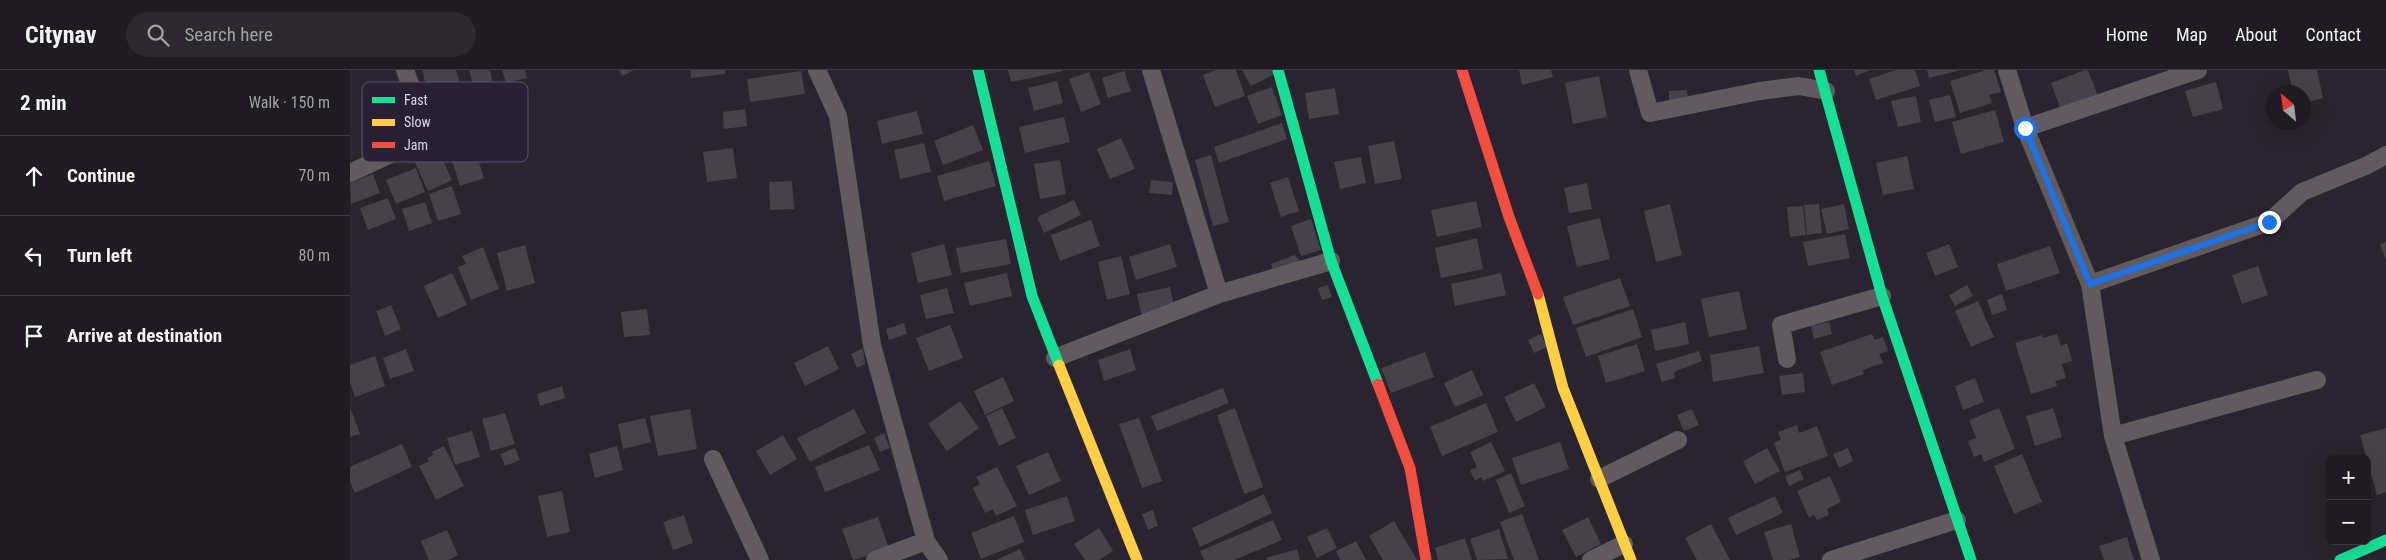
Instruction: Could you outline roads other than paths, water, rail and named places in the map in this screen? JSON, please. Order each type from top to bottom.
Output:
[{"type":"street","points":[[405,70],[409,82]]},
{"type":"street","points":[[818,70],[838,116],[872,346],[926,541],[939,560]]},
{"type":"street","points":[[978,70],[1032,296],[1055,358],[1137,560]]},
{"type":"street","points":[[1151,70],[1219,294]]},
{"type":"street","points":[[1278,70],[1331,261],[1410,468],[1426,560]]},
{"type":"street","points":[[1462,70],[1509,217],[1542,303],[1563,388],[1627,552],[1591,560]]},
{"type":"street","points":[[1638,70],[1650,113],[1799,86],[1826,91]]},
{"type":"street","points":[[1819,70],[1882,296],[1971,560]]},
{"type":"street","points":[[2007,70],[2025,128],[2090,284],[2113,436],[2151,560]]},
{"type":"street","points":[[2025,128],[2194,71]]},
{"type":"street","points":[[2090,284],[2269,222],[2302,192],[2368,165],[2386,155]]},
{"type":"street","points":[[350,173],[373,162]]},
{"type":"street","points":[[1055,358],[1219,294],[1331,261]]},
{"type":"street","points":[[1787,359],[1781,325],[1882,296]]},
{"type":"street","points":[[2113,436],[2317,380]]},
{"type":"street","points":[[1598,479],[1678,440]]},
{"type":"street","points":[[713,459],[760,560]]},
{"type":"street","points":[[1831,560],[1957,520]]},
{"type":"street","points":[[2340,560],[2386,540]]},
{"type":"street","points":[[875,560],[926,541]]}]
